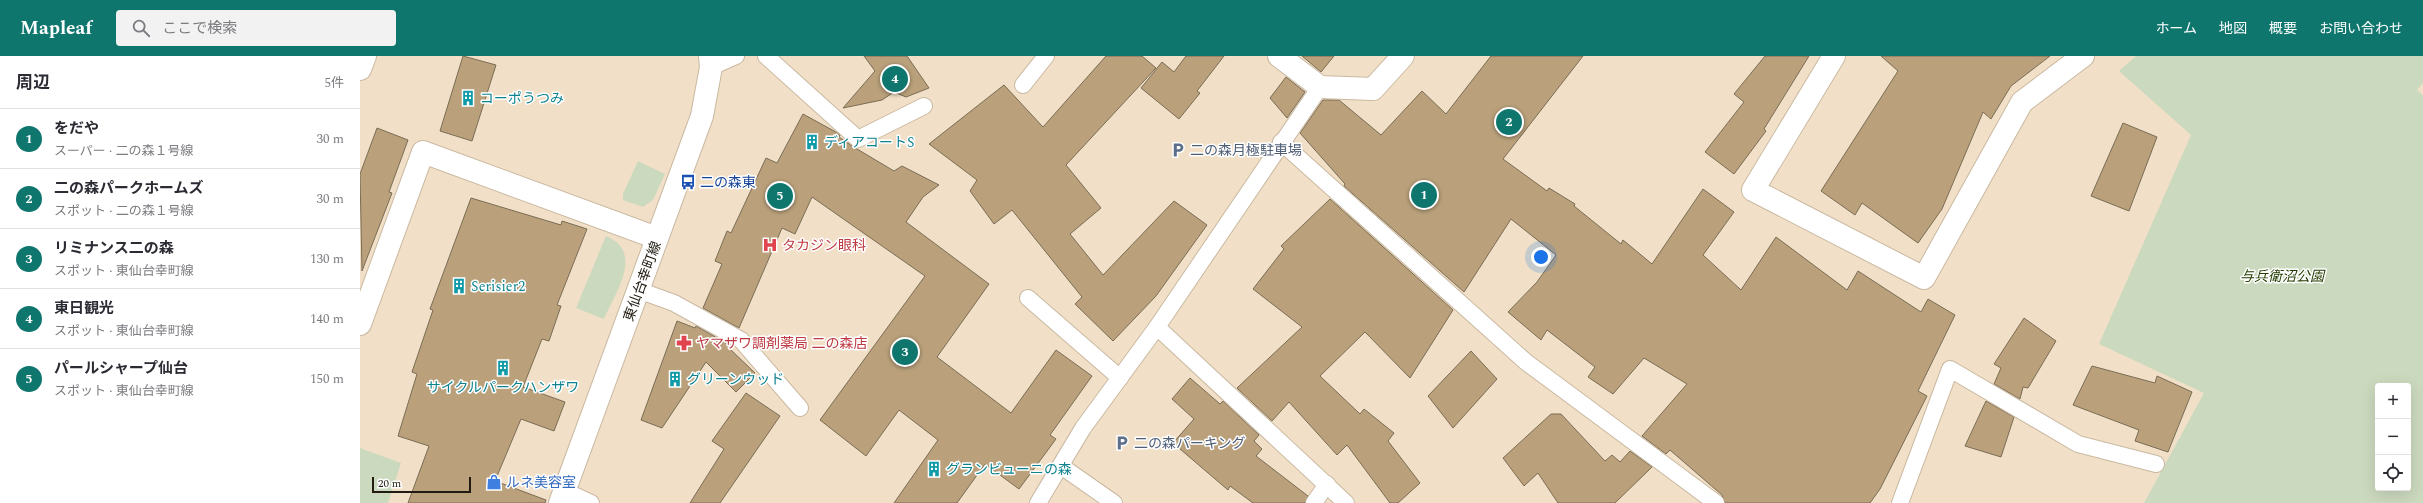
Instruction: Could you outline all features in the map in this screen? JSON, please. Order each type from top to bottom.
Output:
[{"type":"street","points":[[360,69],[365,56]]},
{"type":"street","points":[[1279,56],[1320,87],[1373,88],[1403,56]]},
{"type":"street","points":[[1834,56],[1753,190],[1924,278],[2022,102],[2083,56]]},
{"type":"street","name":"東仙台幸町線","points":[[563,497],[702,116],[710,62]]},
{"type":"street","points":[[360,324],[423,152],[657,238]]},
{"type":"lane","points":[[710,62],[736,56]]},
{"type":"lane","points":[[766,56],[858,139],[924,106]]},
{"type":"lane","points":[[1023,85],[1046,56]]},
{"type":"lane","points":[[1038,503],[1083,428],[1157,327],[1281,142],[1320,87]]},
{"type":"lane","points":[[1281,142],[1526,362],[1716,503]]},
{"type":"lane","points":[[638,290],[674,303],[741,340],[800,408]]},
{"type":"lane","points":[[1028,298],[1120,378]]},
{"type":"lane","points":[[1157,327],[1346,503]]},
{"type":"lane","points":[[1900,503],[1950,369],[2078,444],[2156,464]]},
{"type":"lane","points":[[1061,466],[1114,503]]},
{"type":"lane","points":[[1314,503],[1327,484]]},
{"type":"lane","points":[[563,497],[591,503]]},
{"type":"green space","name":"与兵衛沼公園","points":[[2136,56],[2423,56],[2423,83],[2417,90],[2423,95],[2423,503],[2144,503],[2204,393],[2099,344],[2191,135],[2119,71]]},
{"type":"green space","points":[[638,161],[665,174],[653,200],[643,207],[623,200],[623,194]]},
{"type":"green space","points":[[606,236],[618,243],[624,252],[625,262],[624,274],[620,286],[604,319],[576,308]]},
{"type":"green space","points":[[360,448],[401,463],[388,503],[360,503]]},
{"type":"building","name":"コーポうつみ","points":[[463,56],[496,65],[472,141],[440,131]]},
{"type":"building","points":[[864,56],[907,56],[929,88],[906,97],[894,92],[882,100],[843,108],[875,71]]},
{"type":"building","points":[[1106,56],[1142,56],[1156,68],[1066,165],[1101,208],[1070,234],[1103,275],[1174,201],[1207,225],[1156,296],[1113,341],[1075,304],[1082,297],[1012,210],[994,224],[970,191],[977,180],[929,144],[1004,85],[1043,127]]},
{"type":"building","points":[[1186,56],[1224,56],[1197,91],[1200,93],[1179,119],[1141,88],[1162,62],[1174,72]]},
{"type":"building","points":[[1302,56],[1334,56],[1321,72]]},
{"type":"building","points":[[1491,56],[1583,56],[1503,159],[1547,191],[1549,188],[1575,204],[1574,206],[1621,244],[1623,240],[1652,264],[1703,189],[1734,212],[1703,255],[1741,290],[1776,237],[1847,290],[1858,271],[1921,312],[1928,299],[1955,315],[1918,391],[1927,396],[1880,489],[1870,503],[1725,503],[1722,495],[1670,450],[1666,454],[1642,436],[1687,384],[1644,358],[1613,394],[1588,377],[1595,367],[1547,330],[1541,340],[1508,312],[1537,282],[1556,255],[1511,219],[1464,292],[1344,186],[1345,184],[1300,133],[1323,100],[1339,100],[1381,135],[1422,91],[1446,114]]},
{"type":"building","points":[[1765,56],[1809,56],[1764,129],[1766,131],[1734,174],[1705,152],[1744,102],[1734,94]]},
{"type":"building","points":[[1881,56],[2050,56],[2011,86],[1991,119],[1983,112],[1942,209],[1918,243],[1862,203],[1855,215],[1821,191],[1898,71]]},
{"type":"building","points":[[1286,77],[1305,92],[1287,118],[1270,98]]},
{"type":"building","points":[[803,114],[834,131],[840,135],[839,137],[852,146],[894,171],[902,166],[939,185],[923,197],[906,222],[989,284],[937,357],[1011,413],[1056,350],[1092,376],[1050,435],[1056,439],[1019,489],[985,464],[957,503],[894,503],[938,440],[899,410],[866,456],[820,420],[925,276],[812,197],[795,234],[782,228],[739,328],[703,308],[722,264],[715,261],[727,231],[731,233],[766,158],[777,163]]},
{"type":"building","points":[[2123,123],[2157,137],[2129,211],[2091,196]]},
{"type":"building","points":[[377,128],[408,140],[389,192],[392,193],[362,271],[360,174]]},
{"type":"building","points":[[471,198],[561,225],[562,221],[587,229],[557,305],[561,306],[549,341],[542,339],[523,387],[565,402],[554,431],[521,419],[495,481],[546,500],[545,503],[408,503],[429,446],[398,436],[417,374],[412,372],[433,310],[430,309]]},
{"type":"building","points":[[1330,199],[1453,310],[1410,378],[1365,332],[1320,376],[1360,414],[1364,409],[1394,433],[1388,441],[1420,483],[1398,503],[1390,503],[1347,445],[1337,455],[1289,402],[1272,421],[1237,388],[1302,327],[1253,289],[1284,249],[1281,246]]},
{"type":"building","points":[[2024,318],[2056,341],[2028,388],[2023,387],[2020,399],[1994,384],[2001,368],[1994,364]]},
{"type":"building","name":"グリーンウッド","points":[[677,321],[695,328],[696,326],[731,346],[730,349],[755,373],[736,392],[706,362],[662,428],[641,420]]},
{"type":"building","points":[[1471,351],[1497,379],[1453,428],[1428,396]]},
{"type":"building","points":[[2092,366],[2155,383],[2157,376],[2192,392],[2168,452],[2135,441],[2139,430],[2073,405]]},
{"type":"building","points":[[1190,378],[1220,404],[1223,401],[1259,435],[1254,441],[1262,449],[1256,456],[1308,496],[1305,503],[1253,503],[1230,486],[1228,490],[1173,443],[1194,419],[1172,399]]},
{"type":"building","points":[[746,393],[780,416],[720,503],[690,503],[724,449],[712,441]]},
{"type":"building","points":[[1986,401],[2014,417],[2001,457],[1965,446]]},
{"type":"building","points":[[1551,414],[1561,414],[1605,461],[1612,455],[1620,462],[1630,451],[1652,467],[1615,503],[1558,503],[1538,473],[1524,486],[1503,458]]},
{"type":"place","name":"東日観光","points":[[895,79]]},
{"type":"place","name":"コーポうつみ","points":[[468,98]]},
{"type":"place","name":"二の森パークホームズ","points":[[1509,122]]},
{"type":"place","name":"ディアコートS","points":[[812,142]]},
{"type":"place","name":"二の森月極駐車場","points":[[1178,150]]},
{"type":"place","name":"二の森東","points":[[688,182]]},
{"type":"place","name":"をだや","points":[[1424,195]]},
{"type":"place","name":"パールシャープ仙台","points":[[780,196]]},
{"type":"place","name":"タカジン眼科","points":[[770,245]]},
{"type":"place","name":"Serisier2","points":[[459,286]]},
{"type":"place","name":"ヤマザワ調剤薬局 二の森店","points":[[684,343]]},
{"type":"place","name":"リミナンス二の森","points":[[905,352]]},
{"type":"place","name":"サイクルパークハンザワ","points":[[503,368]]},
{"type":"place","name":"グリーンウッド","points":[[675,379]]},
{"type":"place","name":"二の森パーキング","points":[[1122,443]]},
{"type":"place","name":"グランビューニの森","points":[[934,469]]},
{"type":"place","name":"ルネ美容室","points":[[494,482]]}]
